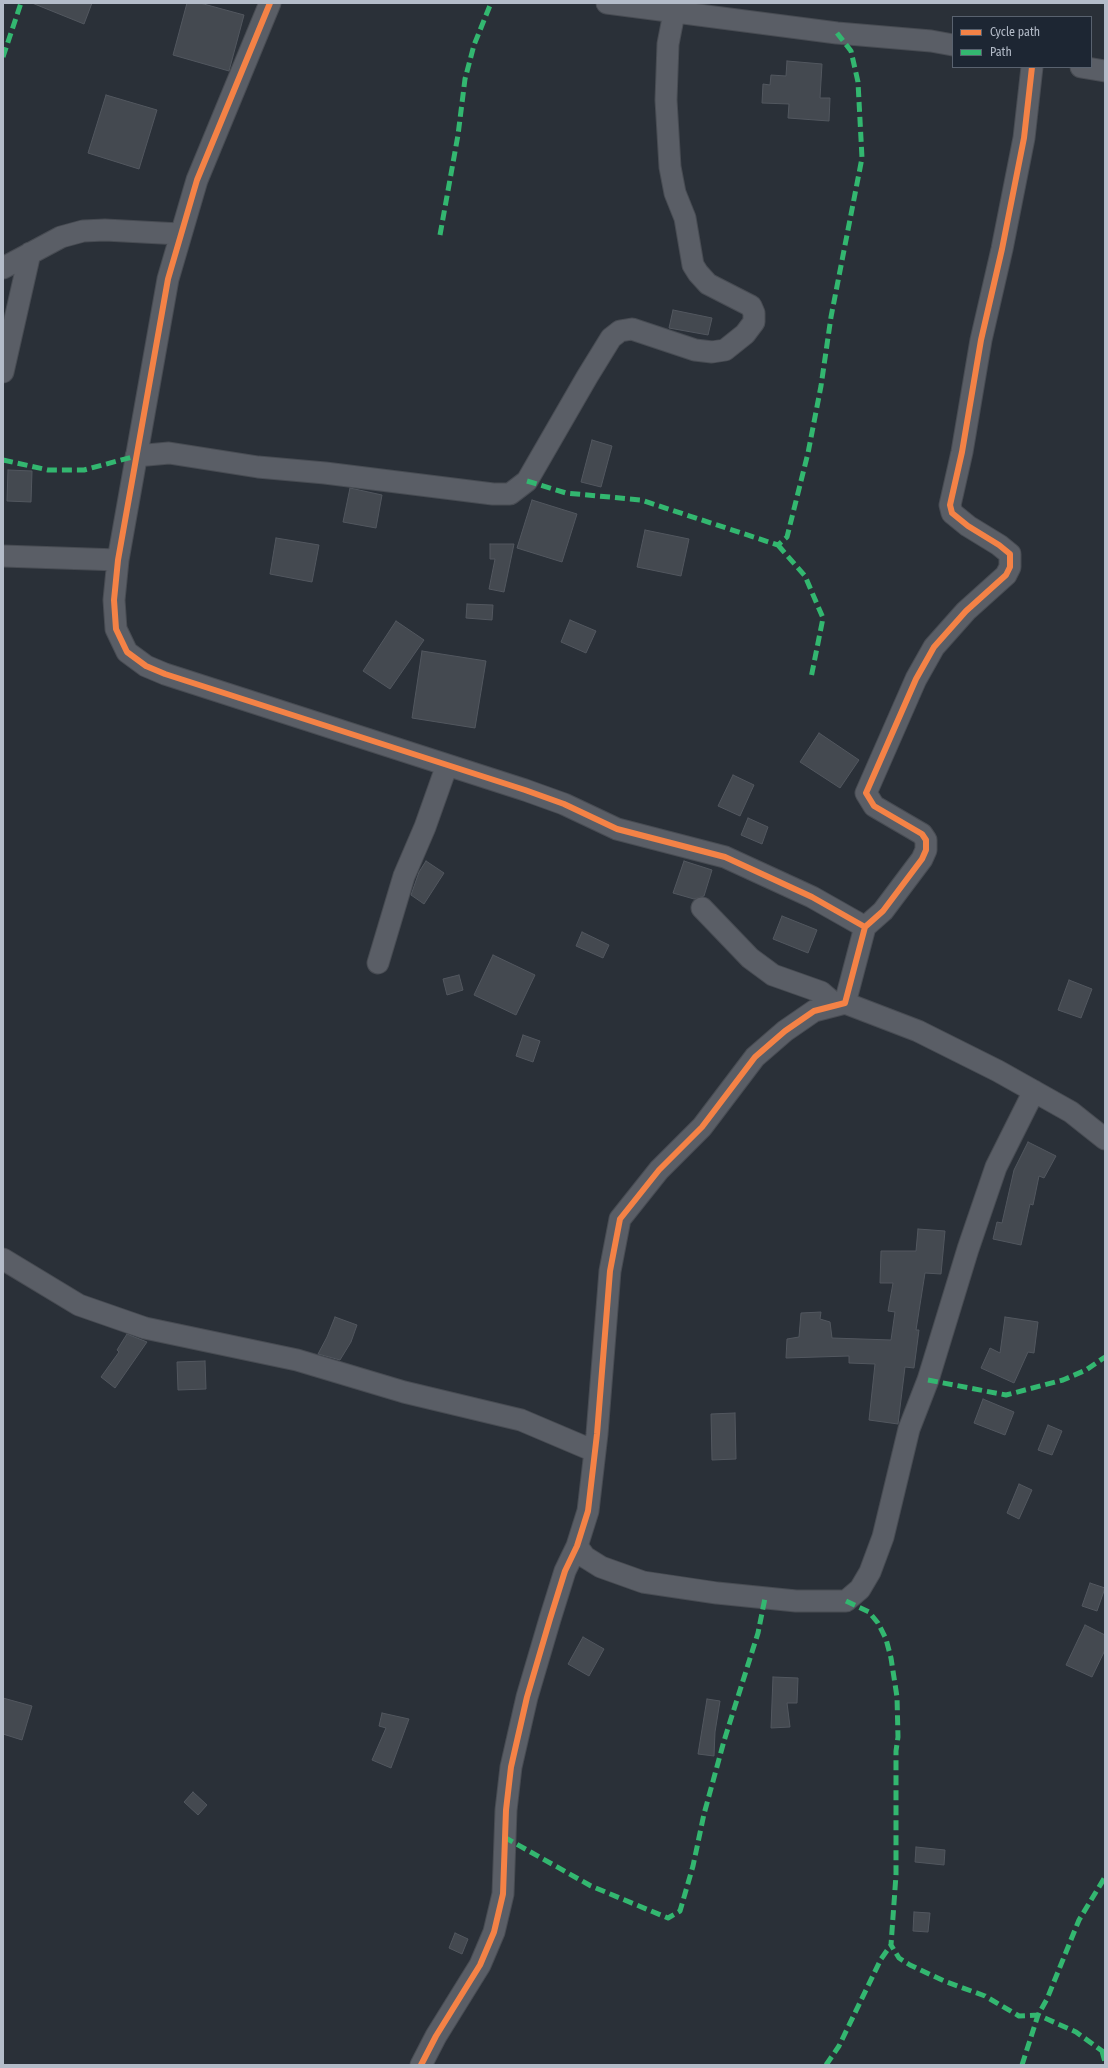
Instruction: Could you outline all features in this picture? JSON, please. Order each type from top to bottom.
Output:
[{"type":"street","points":[[270,3],[197,180],[168,279],[118,560],[114,600],[116,629],[127,652],[146,666],[558,802],[617,829],[725,857],[812,897],[865,927]]},
{"type":"street","points":[[607,3],[675,7],[823,32],[931,41],[952,45]]},
{"type":"street","points":[[136,456],[157,453],[176,453],[258,466],[493,494],[510,494],[527,481],[611,338],[620,331],[632,329],[695,350],[712,352],[725,350],[746,334],[754,322],[754,313],[751,306],[708,284],[698,274],[693,265],[685,218],[675,193],[670,167],[666,100],[668,44],[675,7]]},
{"type":"street","points":[[840,1004],[865,927],[883,911],[922,860],[926,850],[926,840],[922,834],[874,806],[866,793],[870,782],[916,679],[934,647],[966,611],[1006,574],[1010,567],[1010,554],[968,526],[952,513],[950,505],[962,452],[981,340],[1002,249],[1024,138],[1032,68]]},
{"type":"street","points":[[1087,68],[1105,71]]},
{"type":"street","points":[[3,268],[61,236],[83,231],[105,230],[180,234]]},
{"type":"street","points":[[3,372],[30,252]]},
{"type":"street","points":[[3,556],[118,560]]},
{"type":"street","points":[[378,963],[404,876],[447,765]]},
{"type":"street","points":[[702,908],[750,958],[773,975],[821,992],[840,1004],[918,1031],[998,1071],[1071,1112],[1105,1139]]},
{"type":"street","points":[[421,2065],[436,2036],[480,1965],[494,1932],[503,1894],[506,1810],[511,1767],[527,1697],[550,1619],[565,1571],[577,1546],[588,1511],[610,1271],[620,1219],[659,1170],[702,1127],[755,1057],[785,1031],[814,1011],[840,1004]]},
{"type":"street","points":[[577,1546],[585,1557],[601,1567],[643,1582],[717,1593],[796,1601],[846,1601],[860,1589],[870,1572],[883,1537],[909,1429],[928,1380],[996,1167],[1034,1091]]},
{"type":"street","points":[[3,1259],[79,1305],[145,1328],[297,1360],[404,1392],[521,1420],[594,1451]]},
{"type":"building","points":[[32,3],[92,3],[84,24]]},
{"type":"building","points":[[187,3],[200,3],[244,15],[229,71],[173,55]]},
{"type":"building","points":[[787,61],[822,64],[820,98],[830,98],[829,121],[788,118],[789,104],[762,103],[763,84],[770,85],[771,75],[786,76]]},
{"type":"building","points":[[106,95],[157,110],[139,169],[88,153]]},
{"type":"building","points":[[673,310],[712,318],[708,335],[669,328]]},
{"type":"building","points":[[592,440],[612,446],[601,487],[581,482]]},
{"type":"building","points":[[8,470],[32,471],[31,502],[7,501]]},
{"type":"building","points":[[350,488],[382,495],[376,528],[343,522]]},
{"type":"building","points":[[532,500],[577,514],[562,562],[517,548]]},
{"type":"building","points":[[645,530],[689,539],[681,576],[637,567]]},
{"type":"building","points":[[276,538],[319,545],[312,582],[270,574]]},
{"type":"building","points":[[490,544],[514,544],[504,592],[489,589],[495,559],[490,559]]},
{"type":"building","points":[[467,604],[493,605],[492,620],[466,618]]},
{"type":"building","points":[[570,620],[596,631],[586,653],[561,642]]},
{"type":"building","points":[[396,621],[424,640],[390,689],[363,671]]},
{"type":"building","points":[[422,651],[486,661],[475,728],[412,718]]},
{"type":"building","points":[[819,733],[859,760],[840,788],[800,762]]},
{"type":"building","points":[[733,775],[754,785],[740,816],[718,806]]},
{"type":"building","points":[[748,818],[768,827],[762,844],[741,835]]},
{"type":"building","points":[[426,861],[444,873],[424,904],[411,895],[419,872]]},
{"type":"building","points":[[684,861],[712,870],[704,896],[694,899],[673,893]]},
{"type":"building","points":[[782,916],[817,930],[808,953],[773,939]]},
{"type":"building","points":[[582,932],[609,945],[603,958],[576,946]]},
{"type":"building","points":[[493,955],[535,975],[516,1015],[474,995]]},
{"type":"building","points":[[459,975],[463,990],[447,995],[443,979]]},
{"type":"building","points":[[1069,980],[1092,989],[1081,1018],[1058,1010]]},
{"type":"building","points":[[523,1035],[540,1041],[533,1062],[516,1056]]},
{"type":"building","points":[[1028,1142],[1056,1156],[1044,1178],[1039,1176],[1033,1205],[1030,1204],[1021,1245],[993,1239],[997,1222],[1002,1223],[1014,1170]]},
{"type":"building","points":[[918,1229],[945,1231],[941,1274],[925,1273],[916,1330],[919,1330],[914,1368],[905,1367],[898,1424],[869,1420],[875,1364],[849,1363],[849,1356],[786,1358],[787,1339],[799,1337],[801,1313],[821,1312],[820,1319],[830,1322],[832,1338],[891,1340],[895,1312],[888,1311],[893,1283],[880,1283],[881,1251],[916,1251]]},
{"type":"building","points":[[335,1317],[357,1325],[351,1342],[340,1360],[318,1354]]},
{"type":"building","points":[[1005,1317],[1038,1322],[1034,1353],[1028,1352],[1014,1383],[981,1368],[990,1348],[1000,1353]]},
{"type":"building","points":[[127,1334],[147,1342],[115,1388],[101,1377],[119,1352],[117,1350]]},
{"type":"building","points":[[205,1361],[206,1389],[178,1390],[177,1362]]},
{"type":"building","points":[[983,1399],[1014,1412],[1005,1435],[974,1423]]},
{"type":"building","points":[[735,1413],[736,1459],[712,1460],[711,1414]]},
{"type":"building","points":[[1048,1425],[1062,1431],[1052,1455],[1038,1450]]},
{"type":"building","points":[[1019,1484],[1032,1490],[1019,1519],[1007,1513]]},
{"type":"building","points":[[1090,1583],[1105,1588],[1097,1611],[1082,1606]]},
{"type":"building","points":[[1085,1625],[1105,1635],[1105,1650],[1092,1677],[1066,1665]]},
{"type":"building","points":[[583,1637],[604,1649],[589,1676],[568,1664]]},
{"type":"building","points":[[773,1677],[798,1678],[797,1703],[787,1703],[790,1727],[771,1728]]},
{"type":"building","points":[[3,1698],[32,1706],[22,1740],[3,1734]]},
{"type":"building","points":[[707,1699],[720,1701],[715,1732],[714,1756],[698,1754]]},
{"type":"building","points":[[382,1713],[409,1719],[391,1768],[372,1760],[386,1728],[379,1726]]},
{"type":"building","points":[[193,1792],[207,1805],[198,1815],[184,1802]]},
{"type":"building","points":[[916,1847],[945,1850],[944,1865],[915,1862]]},
{"type":"building","points":[[914,1912],[930,1913],[928,1932],[913,1931]]},
{"type":"building","points":[[455,1933],[468,1939],[462,1954],[449,1948]]},
{"type":"marked path","points":[[3,57],[21,3]]},
{"type":"marked path","points":[[440,235],[458,135],[465,79],[474,45],[491,3]]},
{"type":"marked path","points":[[527,481],[566,493],[641,500],[778,545],[787,537],[808,453],[821,386],[831,317],[862,158],[858,82],[851,51],[837,33]]},
{"type":"marked path","points":[[3,460],[48,470],[84,470],[136,456]]},
{"type":"marked path","points":[[778,545],[805,576],[823,618],[811,678]]},
{"type":"marked path","points":[[928,1380],[1006,1395],[1063,1380],[1086,1370],[1105,1357]]},
{"type":"marked path","points":[[504,1837],[591,1886],[668,1918],[680,1911],[693,1866],[704,1814],[724,1741],[758,1633],[765,1598]]},
{"type":"marked path","points":[[846,1601],[869,1612],[878,1623],[886,1639],[891,1658],[897,1697],[898,1737],[896,1751],[896,1875],[891,1945],[899,1958],[910,1965],[944,1981],[985,1996],[1019,2016],[1038,2015],[1047,1999],[1079,1920],[1105,1877]]},
{"type":"marked path","points":[[826,2065],[839,2046],[881,1959],[891,1945]]},
{"type":"marked path","points":[[1022,2065],[1038,2015],[1076,2032],[1105,2053]]},
{"type":"marked path","points":[[1102,2051],[1105,2062]]},
{"type":"cycle path","points":[[270,3],[197,180],[168,279],[118,560],[114,600],[116,629],[127,652],[146,666],[165,674],[525,790],[564,804],[617,829],[725,857],[812,897],[865,927]]},
{"type":"cycle path","points":[[421,2065],[436,2036],[480,1965],[494,1932],[503,1894],[506,1810],[511,1767],[527,1697],[550,1619],[565,1571],[577,1546],[588,1511],[597,1434],[610,1271],[620,1219],[659,1170],[702,1127],[755,1057],[785,1031],[814,1011],[845,1003],[865,927],[883,911],[922,859],[926,850],[926,840],[922,834],[874,806],[866,793],[916,679],[934,647],[966,611],[1006,575],[1010,567],[1010,554],[999,545],[968,526],[952,513],[950,505],[962,452],[981,340],[1002,249],[1024,138],[1032,68]]}]
